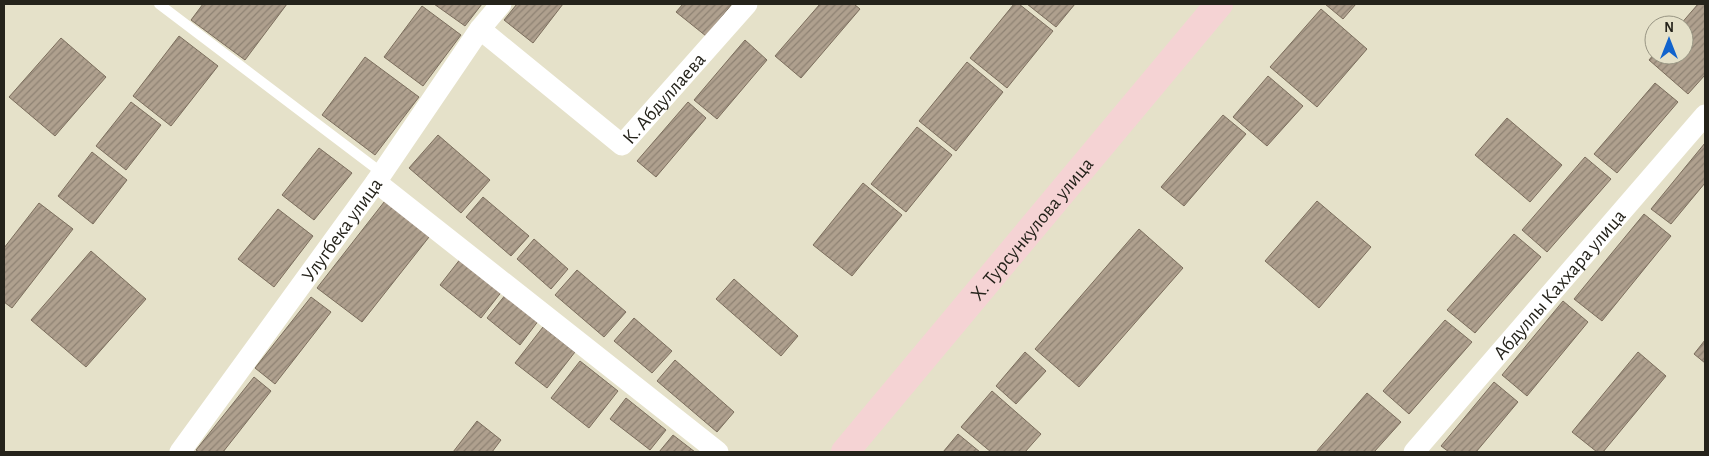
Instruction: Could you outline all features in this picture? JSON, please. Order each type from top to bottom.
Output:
[{"type":"street","name":"Улугбека улица","points":[[180,452],[379,178],[480,29],[501,4]]},
{"type":"street","name":"К. Абдуллаева","points":[[480,29],[622,145],[747,4]]},
{"type":"street","name":"Х. Турсункулова улица","points":[[845,452],[1219,4]]},
{"type":"street","name":"Абдуллы Каххара улица","points":[[1414,452],[1705,115]]},
{"type":"street","points":[[379,178],[718,452]]},
{"type":"lane","points":[[159,4],[379,178]]},
{"type":"building","points":[[203,4],[287,4],[245,60],[191,20]]},
{"type":"building","points":[[434,4],[482,4],[465,26]]},
{"type":"building","points":[[517,4],[563,4],[533,43],[504,20]]},
{"type":"building","points":[[683,4],[732,4],[706,36],[676,12]]},
{"type":"building","points":[[820,4],[854,4],[860,9],[801,78],[775,56]]},
{"type":"building","points":[[1014,4],[1019,4],[1053,31],[1007,88],[970,58]]},
{"type":"building","points":[[1027,4],[1075,4],[1056,27]]},
{"type":"building","points":[[1325,4],[1356,4],[1343,19]]},
{"type":"building","points":[[1698,4],[1705,4],[1705,75],[1688,94],[1655,65],[1694,65],[1694,15],[1689,15]]},
{"type":"building","points":[[422,6],[461,35],[423,86],[384,57]]},
{"type":"building","points":[[1321,9],[1367,49],[1317,107],[1270,67]]},
{"type":"building","points":[[179,36],[218,66],[171,126],[133,96]]},
{"type":"building","points":[[61,38],[106,77],[55,136],[9,97]]},
{"type":"building","points":[[745,40],[767,60],[717,119],[694,100]]},
{"type":"building","points":[[365,57],[419,97],[375,155],[322,115]]},
{"type":"building","points":[[967,62],[1003,92],[956,151],[919,121]]},
{"type":"building","points":[[1268,76],[1303,106],[1267,146],[1233,117]]},
{"type":"building","points":[[1655,83],[1678,102],[1617,173],[1594,154]]},
{"type":"building","points":[[131,102],[161,125],[126,170],[96,146]]},
{"type":"building","points":[[688,102],[706,118],[656,177],[637,161]]},
{"type":"building","points":[[1223,115],[1246,134],[1184,206],[1161,187]]},
{"type":"building","points":[[1507,118],[1562,165],[1530,202],[1475,155]]},
{"type":"building","points":[[917,127],[952,155],[906,212],[871,184]]},
{"type":"building","points":[[438,135],[490,180],[461,213],[409,168]]},
{"type":"building","points":[[1705,143],[1705,183],[1671,224],[1651,209]]},
{"type":"building","points":[[319,148],[352,173],[314,220],[282,195]]},
{"type":"building","points":[[92,152],[127,180],[93,224],[58,196]]},
{"type":"building","points":[[1585,157],[1611,179],[1547,252],[1522,230]]},
{"type":"building","points":[[863,183],[902,215],[852,276],[813,245]]},
{"type":"building","points":[[388,197],[433,232],[362,322],[317,288]]},
{"type":"building","points":[[483,197],[529,236],[511,256],[466,217]]},
{"type":"building","points":[[1317,201],[1371,247],[1319,308],[1265,261]]},
{"type":"building","points":[[39,203],[73,229],[12,308],[4,302],[4,248]]},
{"type":"building","points":[[278,209],[313,236],[274,287],[238,259]]},
{"type":"building","points":[[1644,214],[1671,236],[1602,321],[1574,299]]},
{"type":"building","points":[[1139,229],[1183,268],[1079,387],[1035,349]]},
{"type":"building","points":[[1514,234],[1541,257],[1475,333],[1447,310]]},
{"type":"building","points":[[534,239],[568,269],[551,289],[517,259]]},
{"type":"building","points":[[91,251],[146,299],[86,367],[31,320]]},
{"type":"building","points":[[461,258],[503,290],[481,318],[440,285]]},
{"type":"building","points":[[577,270],[626,312],[604,337],[555,295]]},
{"type":"building","points":[[734,279],[798,336],[781,356],[716,299]]},
{"type":"building","points":[[506,294],[539,320],[520,345],[487,318]]},
{"type":"building","points":[[311,297],[331,312],[275,384],[255,368]]},
{"type":"building","points":[[1563,301],[1588,322],[1527,396],[1502,375]]},
{"type":"building","points":[[634,318],[672,351],[652,373],[614,341]]},
{"type":"building","points":[[1445,320],[1472,342],[1409,414],[1383,391]]},
{"type":"building","points":[[543,327],[575,352],[547,388],[515,363]]},
{"type":"building","points":[[1705,340],[1705,363],[1694,354]]},
{"type":"building","points":[[1025,352],[1046,371],[1016,404],[996,386]]},
{"type":"building","points":[[1638,352],[1666,376],[1603,452],[1597,452],[1572,432]]},
{"type":"building","points":[[675,360],[734,412],[717,432],[657,381]]},
{"type":"building","points":[[580,361],[618,391],[589,428],[551,398]]},
{"type":"building","points":[[254,377],[271,391],[223,452],[199,452],[196,450]]},
{"type":"building","points":[[1494,382],[1518,402],[1476,452],[1449,452],[1441,446]]},
{"type":"building","points":[[992,391],[1041,434],[1025,452],[991,452],[961,427]]},
{"type":"building","points":[[1367,393],[1401,422],[1374,452],[1316,452]]},
{"type":"building","points":[[626,398],[666,430],[650,450],[610,419]]},
{"type":"building","points":[[477,421],[501,440],[492,452],[453,452]]},
{"type":"building","points":[[958,434],[980,452],[943,452]]},
{"type":"building","points":[[673,435],[695,452],[659,452]]}]
